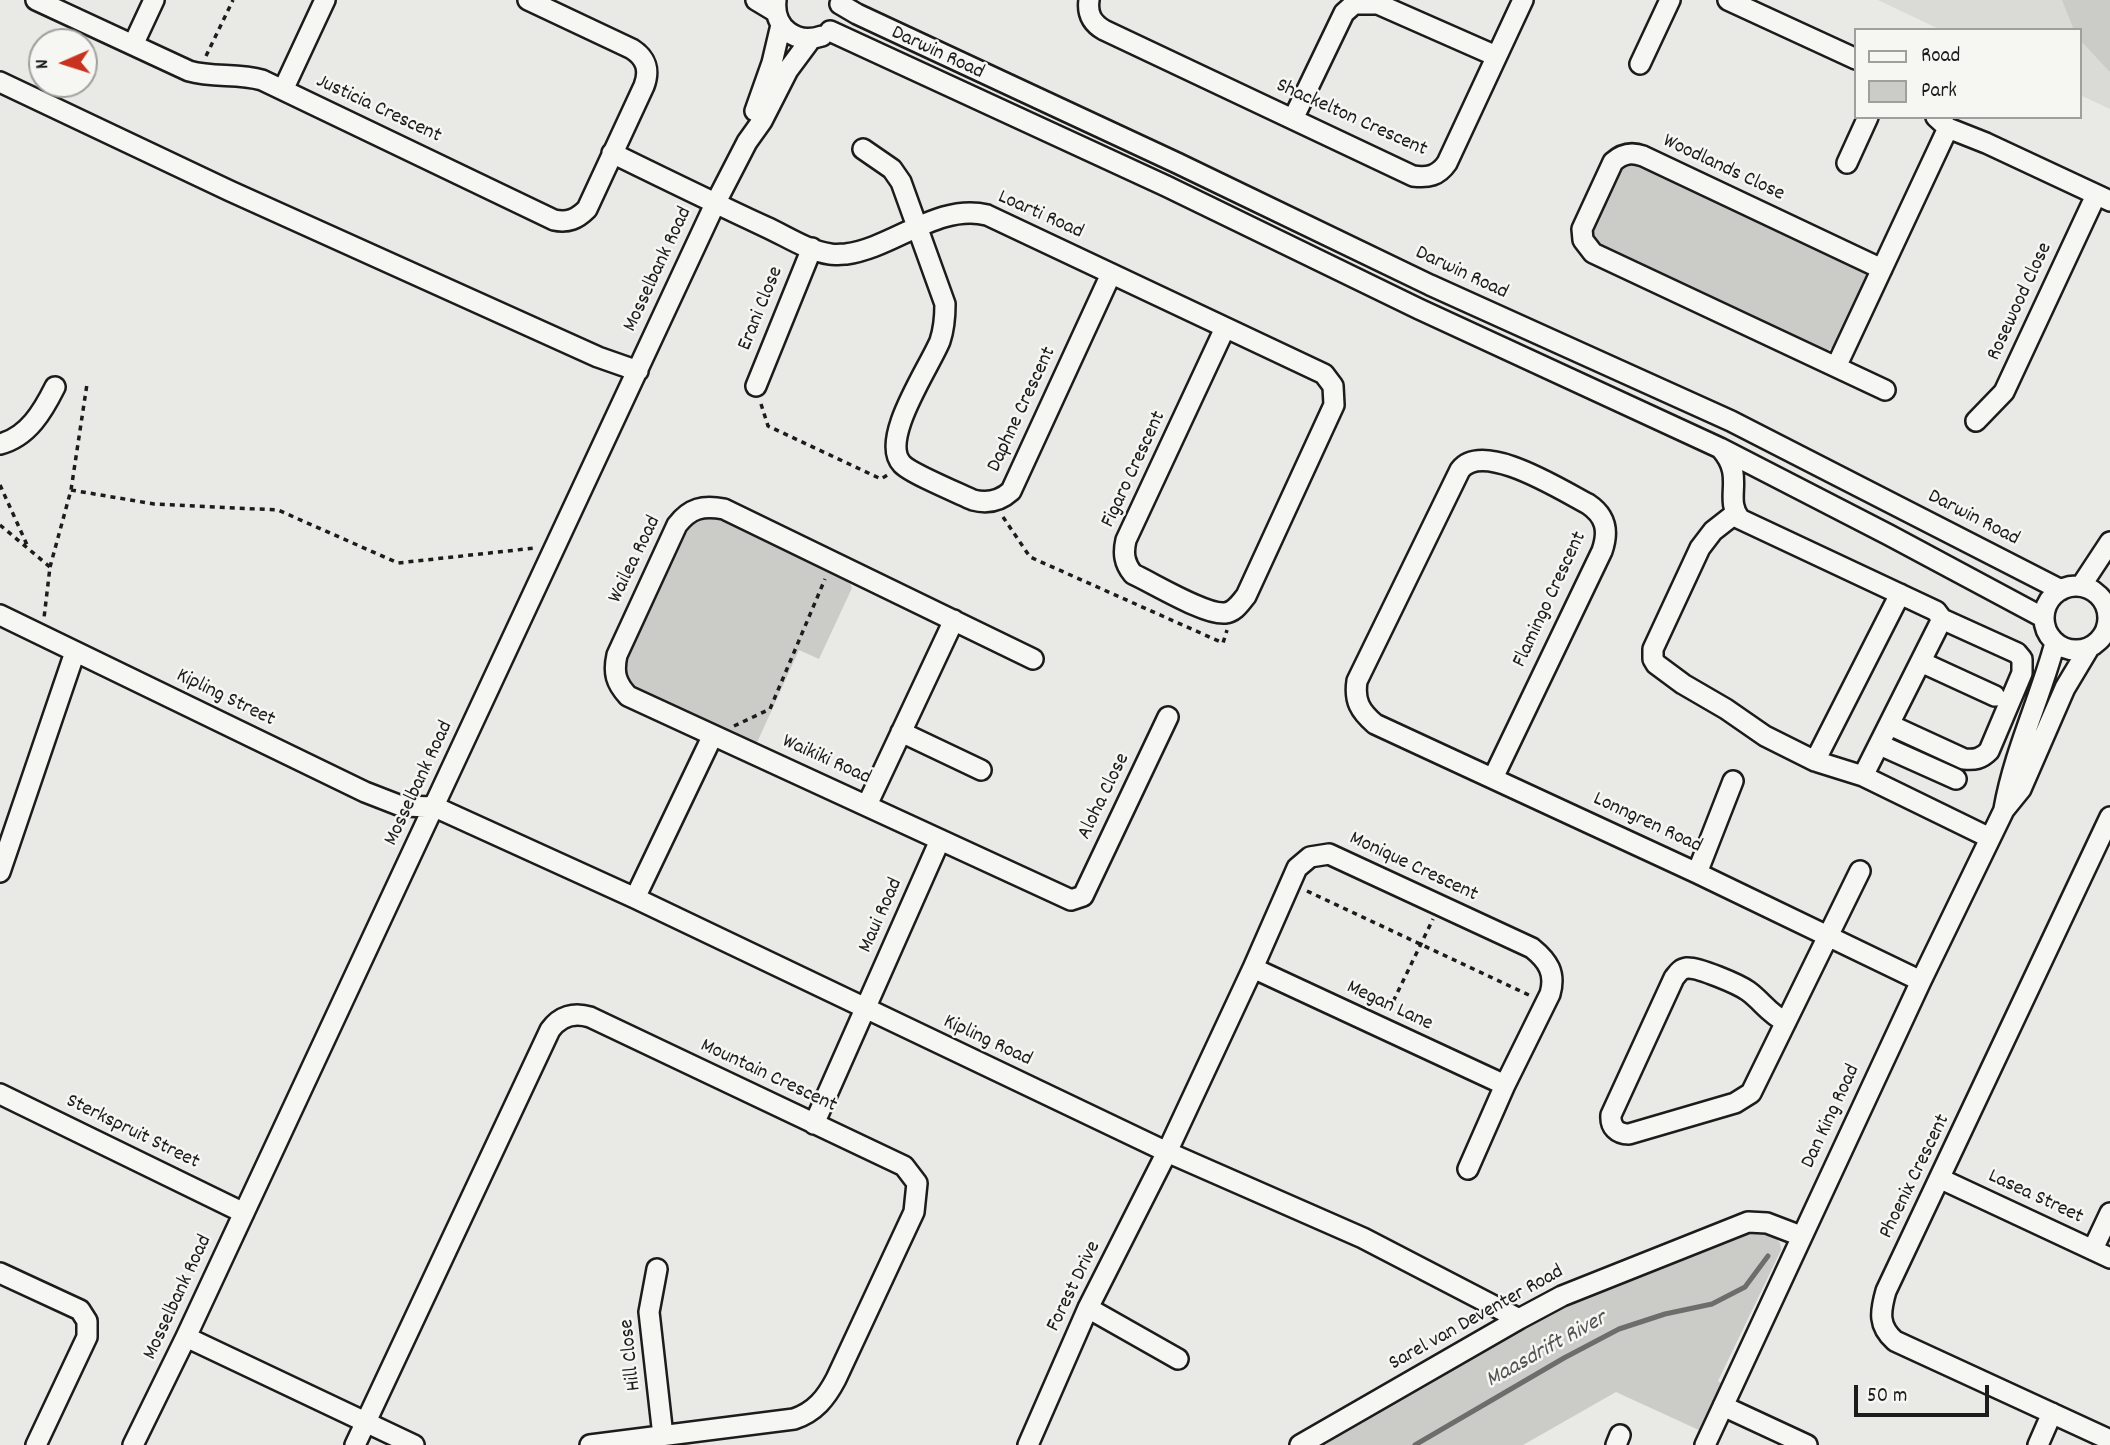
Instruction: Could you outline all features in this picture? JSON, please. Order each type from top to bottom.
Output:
[{"type":"street","name":"Justicia Crescent","points":[[36,0],[198,73],[246,75],[262,80],[560,221],[577,218],[587,209],[647,79],[647,66],[644,59],[632,49],[528,0]]},
{"type":"street","points":[[133,45],[154,0]]},
{"type":"street","points":[[283,90],[325,0]]},
{"type":"street","points":[[757,0],[778,13],[791,35],[801,39],[821,37],[830,31],[840,14],[840,2]]},
{"type":"street","name":"Shackelton Crescent","points":[[1088,0],[1089,15],[1093,22],[1104,30],[1413,176],[1434,176],[1447,163],[1522,0]]},
{"type":"street","points":[[1640,64],[1670,0]]},
{"type":"street","points":[[1728,0],[1854,58]]},
{"type":"street","name":"Darwin Road","points":[[840,2],[857,14],[1177,163],[1430,285],[1731,421],[2061,590]]},
{"type":"street","points":[[1293,119],[1344,13],[1354,4],[1378,4],[1496,57]]},
{"type":"street","name":"Mosselbank Road","points":[[747,142],[772,63],[778,13]]},
{"type":"street","name":"Darwin Road","points":[[830,31],[1141,174],[1419,309],[1720,448],[2044,618]]},
{"type":"street","name":"Mosselbank Road","points":[[133,1445],[435,807],[715,204],[747,142],[762,121],[789,70],[811,39]]},
{"type":"street","points":[[0,82],[242,197],[598,357],[638,371]]},
{"type":"street","points":[[1847,163],[1867,119]]},
{"type":"street","points":[[1836,367],[1882,269],[1942,123],[2103,198]]},
{"type":"street","points":[[863,149],[892,169],[901,182],[945,304],[941,339],[897,430],[895,449],[903,466]]},
{"type":"street","name":"Loarti Road","points":[[612,153],[715,204],[830,254],[865,250],[917,227],[957,214],[974,212],[1011,226],[1324,374],[1333,386],[1334,405],[1246,596],[1235,609]]},
{"type":"street","name":"Woodlands Close","points":[[1882,269],[1637,154],[1625,154],[1613,162],[1583,223],[1583,240],[1593,253],[1885,390]]},
{"type":"street","name":"Rosewood Close","points":[[1976,421],[2004,392],[2103,198]]},
{"type":"street","name":"Erani Close","points":[[755,386],[812,248]]},
{"type":"street","name":"Daphne Crescent","points":[[903,466],[973,500],[1002,499],[1011,491],[1111,274]]},
{"type":"street","name":"Figaro Crescent","points":[[1225,328],[1126,540],[1124,550],[1127,566],[1133,573],[1209,611],[1225,612],[1235,609]]},
{"type":"street","points":[[0,444],[21,433],[39,417],[55,387]]},
{"type":"street","points":[[1720,448],[1731,460],[1735,506],[1740,519],[1938,612],[1942,619],[2017,653],[2022,659],[2022,673],[1989,751],[1983,757],[1964,759],[1890,724]]},
{"type":"street","name":"Flamingo Crescent","points":[[1358,705],[1355,694],[1357,681],[1464,464],[1479,459],[1501,461],[1588,504],[1603,518],[1606,539],[1493,778]]},
{"type":"street","points":[[1773,474],[1752,480],[1735,506],[1700,548],[1653,649],[1653,660],[1683,684],[1727,709],[1765,736],[1815,761],[1863,776],[1990,838]]},
{"type":"street","name":"Wailea Road","points":[[713,735],[628,696],[615,679],[617,655],[677,525],[685,514],[699,508],[724,509],[1033,659]]},
{"type":"street","points":[[2081,586],[2110,542]]},
{"type":"street","points":[[2081,586],[2091,590],[2108,606],[2105,633],[2098,647],[2067,650],[2055,643],[2047,632],[2044,618],[2047,605],[2061,590],[2081,586]]},
{"type":"street","points":[[1815,761],[1900,594]]},
{"type":"street","name":"Kipling Street","points":[[0,615],[365,792],[401,806],[435,807]]},
{"type":"street","points":[[1863,776],[1942,619]]},
{"type":"street","points":[[867,805],[954,620]]},
{"type":"street","name":"Dan King Road","points":[[2004,810],[2009,782],[2055,643]]},
{"type":"street","name":"Dan King Road","points":[[1705,1445],[1990,838],[2004,810],[2021,789],[2065,688],[2098,647]]},
{"type":"street","points":[[0,872],[75,652]]},
{"type":"street","points":[[1921,662],[1995,696]]},
{"type":"street","name":"Lonngren Road","points":[[1358,705],[1374,724],[1829,935],[1921,981]]},
{"type":"street","name":"Aloha Close","points":[[1083,895],[1168,718]]},
{"type":"street","points":[[901,733],[981,770]]},
{"type":"street","points":[[635,898],[713,735]]},
{"type":"street","name":"Waikiki Road","points":[[713,735],[1066,900],[1077,899],[1083,895]]},
{"type":"street","points":[[1880,745],[1956,779]]},
{"type":"street","points":[[1697,873],[1733,781]]},
{"type":"street","name":"Kipling Road","points":[[435,807],[635,898],[1167,1152],[1363,1238],[1519,1319]]},
{"type":"street","name":"Phoenix Crescent","points":[[2110,817],[1886,1291],[1881,1318],[1883,1328],[1895,1340],[2110,1440]]},
{"type":"street","name":"Maui Road","points":[[814,1124],[940,840]]},
{"type":"street","name":"Monique Crescent","points":[[1167,1152],[1254,968],[1297,868],[1304,861],[1320,854],[1329,854],[1532,948],[1546,960],[1553,984],[1468,1169]]},
{"type":"street","points":[[1786,1022],[1774,1016],[1744,989],[1693,968],[1680,971],[1674,978],[1611,1115],[1613,1128],[1620,1133],[1629,1134],[1734,1103],[1745,1097],[1755,1086],[1860,871]]},
{"type":"street","name":"Megan Lane","points":[[1254,968],[1505,1085]]},
{"type":"street","name":"Mountain Crescent","points":[[366,1421],[550,1030],[560,1019],[574,1015],[590,1017],[904,1166],[917,1183],[914,1212],[836,1379],[825,1399],[807,1415],[794,1419],[590,1445]]},
{"type":"street","name":"Sterkspruit Street","points":[[0,1094],[244,1213]]},
{"type":"street","name":"Forest Drive","points":[[1028,1445],[1088,1308],[1167,1152]]},
{"type":"street","name":"Lasea Street","points":[[1941,1179],[2101,1254]]},
{"type":"street","points":[[2101,1254],[2110,1213]]},
{"type":"street","name":"Sarel van Deventer Road","points":[[1300,1445],[1562,1296],[1741,1224],[1760,1221],[1786,1228],[1801,1236]]},
{"type":"street","name":"Hill Close","points":[[657,1269],[649,1312],[663,1436]]},
{"type":"street","points":[[0,1273],[80,1310],[87,1321],[87,1337],[36,1445]]},
{"type":"street","points":[[1088,1308],[1178,1359]]},
{"type":"street","points":[[186,1337],[414,1445]]},
{"type":"street","points":[[1723,1406],[1807,1445]]},
{"type":"street","points":[[2038,1445],[2052,1413]]},
{"type":"street","points":[[355,1445],[366,1421]]},
{"type":"path","points":[[198,73],[233,0]]},
{"type":"path","points":[[43,623],[50,567],[71,490],[88,384]]},
{"type":"path","points":[[755,386],[768,426],[881,478],[903,466]]},
{"type":"path","points":[[0,485],[28,549]]},
{"type":"path","points":[[71,490],[154,504],[278,510],[398,563],[541,547],[554,551]]},
{"type":"path","points":[[992,501],[1030,557],[1223,643],[1235,609]]},
{"type":"path","points":[[0,525],[50,567]]},
{"type":"path","points":[[713,735],[770,709],[832,561]]},
{"type":"path","points":[[1290,883],[1545,1003]]},
{"type":"path","points":[[1380,1028],[1440,906]]},
{"type":"shaded area","points":[[1878,0],[2110,0],[2110,109],[2082,96],[2082,28],[1937,28]]},
{"type":"green space","points":[[2062,0],[2110,0],[2110,72],[2082,42],[2082,28],[2073,28]]},
{"type":"green space","points":[[1633,160],[1863,268],[1867,278],[1837,345],[1825,352],[1595,245],[1591,241],[1590,225],[1619,167]]},
{"type":"green space","points":[[718,516],[848,578],[852,588],[819,659],[799,650],[755,747],[632,687],[625,672],[627,660],[690,526],[702,517]]},
{"type":"green space","points":[[1745,1233],[1773,1235],[1780,1243],[1781,1250],[1718,1381],[1723,1384],[1701,1431],[1616,1392],[1523,1445],[1323,1445],[1547,1315]]},
{"type":"waterway","name":"Maasdrift River","points":[[1415,1445],[1619,1329],[1665,1314],[1712,1304],[1745,1287],[1768,1256]]}]
